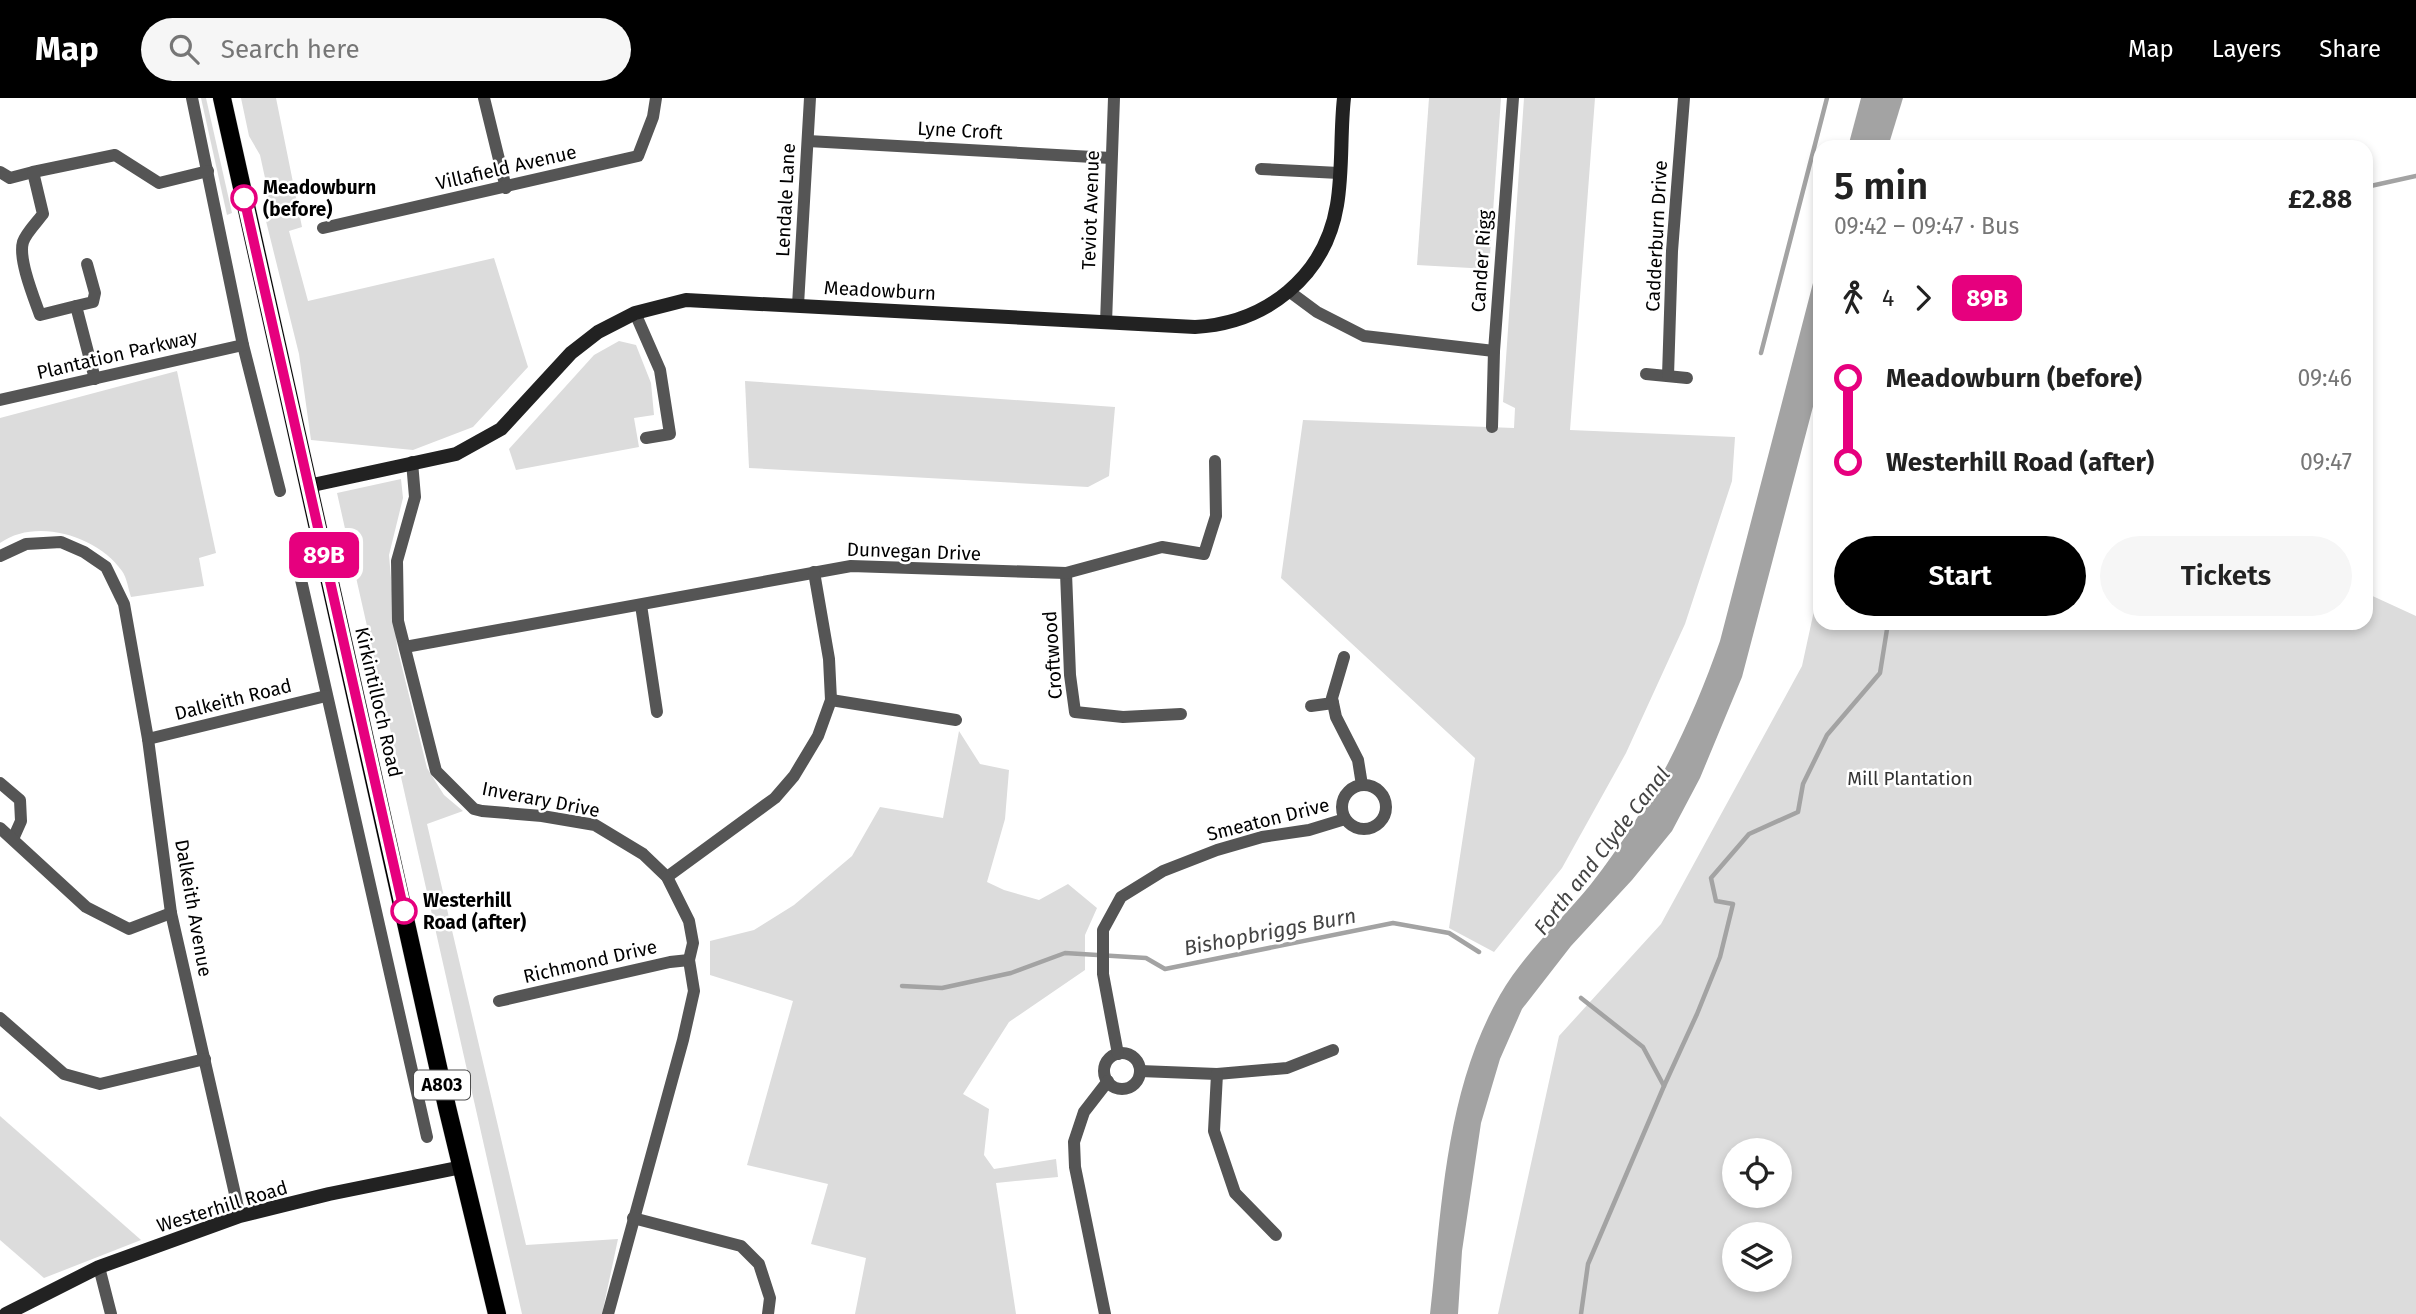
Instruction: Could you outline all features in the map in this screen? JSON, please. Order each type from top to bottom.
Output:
[{"type":"main road","name":"Kirkintilloch Road","points":[[222,98],[497,1314]]},
{"type":"street","points":[[192,98],[243,345],[280,491]]},
{"type":"street","points":[[484,98],[506,188]]},
{"type":"street","name":"Villafield Avenue","points":[[323,228],[638,156],[653,117],[656,98]]},
{"type":"street","name":"Lendale Lane","points":[[798,305],[810,98]]},
{"type":"street","name":"Teviot Avenue","points":[[1106,323],[1114,98]]},
{"type":"street","name":"Meadowburn","points":[[308,486],[456,454],[501,429],[571,353],[598,332],[635,313],[686,300],[1106,323],[1213,326],[1246,318],[1290,292],[1313,266],[1329,235],[1338,202],[1344,98]]},
{"type":"street","name":"Cander Rigg","points":[[1492,426],[1494,351],[1513,98]]},
{"type":"street","name":"Cadderburn Drive","points":[[1668,376],[1672,251],[1684,98]]},
{"type":"street","name":"Lyne Croft","points":[[808,141],[1111,158]]},
{"type":"street","points":[[0,172],[10,178],[115,155],[159,183],[208,171]]},
{"type":"street","points":[[1261,169],[1339,173]]},
{"type":"street","points":[[33,172],[43,214],[23,243],[24,263],[40,314],[93,302],[95,293],[87,264]]},
{"type":"street","points":[[1290,292],[1317,312],[1364,336],[1494,351]]},
{"type":"street","points":[[76,306],[95,379]]},
{"type":"street","points":[[635,313],[660,370],[670,435],[646,438]]},
{"type":"street","name":"Plantation Parkway","points":[[0,400],[243,345]]},
{"type":"street","points":[[1646,374],[1688,378]]},
{"type":"street","name":"Dunvegan Drive","points":[[405,648],[851,566],[1066,573],[1163,547],[1205,554],[1216,516],[1215,461]]},
{"type":"street","name":"Inverary Drive","points":[[412,462],[415,497],[397,561],[398,621],[436,771],[474,809],[595,825],[643,854],[667,877],[690,921],[693,943],[689,960],[694,991],[608,1314]]},
{"type":"street","name":"Dalkeith Avenue","points":[[0,556],[26,544],[61,542],[84,552],[106,567],[124,604],[148,739],[171,912],[240,1216]]},
{"type":"street","points":[[297,562],[427,1137]]},
{"type":"street","points":[[667,877],[775,798],[794,776],[818,736],[831,700],[829,659],[814,572]]},
{"type":"street","name":"Croftwood","points":[[1066,573],[1070,675],[1075,712],[1124,717],[1181,714]]},
{"type":"street","points":[[641,605],[657,712]]},
{"type":"street","points":[[1344,657],[1332,698],[1336,717],[1358,760],[1362,785]]},
{"type":"street","name":"Dalkeith Road","points":[[148,739],[326,696]]},
{"type":"street","points":[[831,700],[956,720]]},
{"type":"street","points":[[1311,706],[1333,703]]},
{"type":"street","points":[[0,783],[20,800],[21,821],[13,839]]},
{"type":"street","points":[[1362,785],[1377,789],[1382,795],[1386,810],[1384,817],[1373,828],[1357,828],[1345,819],[1343,801],[1350,790],[1362,785]]},
{"type":"street","name":"Smeaton Drive","points":[[1118,1054],[1103,974],[1103,930],[1121,897],[1163,871],[1217,850],[1262,837],[1309,830],[1345,819]]},
{"type":"street","points":[[0,828],[86,906],[129,929],[171,912]]},
{"type":"street","name":"Richmond Drive","points":[[499,1001],[689,960]]},
{"type":"street","points":[[0,1018],[64,1074],[100,1084],[205,1059]]},
{"type":"street","points":[[1140,1071],[1217,1073],[1287,1068],[1333,1050]]},
{"type":"street","points":[[1118,1054],[1133,1057],[1140,1071],[1137,1082],[1128,1088],[1116,1088],[1108,1081],[1106,1065],[1118,1054]]},
{"type":"street","points":[[1217,1073],[1214,1131],[1235,1193],[1276,1235]]},
{"type":"street","points":[[1105,1314],[1075,1167],[1074,1142],[1084,1112],[1108,1081]]},
{"type":"street","name":"Westerhill Road","points":[[6,1314],[99,1267],[240,1216],[329,1194],[462,1167]]},
{"type":"street","points":[[633,1218],[741,1246],[759,1264],[770,1298],[768,1314]]},
{"type":"street","points":[[99,1267],[111,1314]]},
{"type":"green space","points":[[201,98],[206,98],[232,213],[227,215]]},
{"type":"green space","points":[[241,98],[276,98],[302,227],[289,231],[308,301],[494,258],[528,367],[473,427],[413,450],[311,440],[299,354],[265,217],[267,187],[260,155],[249,136]]},
{"type":"green space","points":[[1429,98],[1501,98],[1489,269],[1417,265]]},
{"type":"green space","points":[[1524,98],[1595,98],[1570,430],[1735,437],[1732,481],[1685,624],[1626,753],[1562,868],[1494,952],[1449,928],[1475,758],[1281,578],[1303,420],[1514,428],[1515,408],[1503,402]]},
{"type":"green space","points":[[619,341],[636,345],[651,383],[654,415],[634,418],[639,447],[516,470],[509,449],[594,355]]},
{"type":"green space","points":[[177,371],[216,553],[199,558],[204,586],[131,597],[122,571],[98,548],[82,540],[66,534],[31,531],[0,543],[0,418]]},
{"type":"green space","points":[[745,381],[1115,407],[1109,476],[1088,487],[749,468]]},
{"type":"green space","points":[[401,479],[403,498],[389,555],[397,647],[427,768],[444,795],[463,811],[427,824],[526,1245],[618,1239],[602,1314],[522,1314],[337,493]]},
{"type":"green space","name":"Mill Plantation","points":[[2373,596],[2416,616],[2416,1314],[1498,1314],[1559,1036],[1661,924],[1802,666],[1813,615],[1813,630],[2373,630]]},
{"type":"green space","points":[[959,731],[980,764],[1009,770],[1005,819],[987,882],[1039,900],[1068,884],[1097,908],[1085,935],[1085,970],[1009,1022],[963,1094],[989,1109],[984,1155],[994,1169],[1056,1159],[1058,1177],[996,1183],[1016,1314],[855,1314],[866,1258],[811,1244],[828,1184],[747,1165],[793,1001],[710,975],[710,941],[754,930],[794,905],[852,856],[880,807],[943,818]]},
{"type":"green space","points":[[0,1116],[141,1240],[44,1278],[0,1240]]},
{"type":"shaded area","points":[[1861,98],[1903,98],[1890,140],[1850,140]]},
{"type":"shaded area","points":[[1813,283],[1813,407],[1742,677],[1700,778],[1672,831],[1632,880],[1571,946],[1522,1009],[1500,1059],[1481,1123],[1462,1251],[1458,1314],[1430,1314],[1449,1150],[1468,1070],[1482,1032],[1500,995],[1520,965],[1591,884],[1631,828],[1681,737],[1720,641]]},
{"type":"waterway","points":[[1816,140],[1827,98]]},
{"type":"waterway","points":[[1761,353],[1813,152]]},
{"type":"waterway","points":[[2373,185],[2416,176]]},
{"type":"waterway","points":[[1664,1086],[1720,957],[1733,904],[1716,901],[1711,878],[1749,834],[1798,812],[1803,784],[1827,735],[1880,673],[1887,630]]},
{"type":"waterway","name":"Bishopbriggs Burn","points":[[902,986],[942,988],[1011,973],[1065,953],[1146,958],[1165,969],[1393,923],[1449,933],[1479,952]]},
{"type":"waterway","name":"Bishopbriggs Burn","points":[[1581,998],[1643,1047],[1664,1086],[1588,1264],[1581,1314]]},
{"type":"bus line","name":"89B","points":[[244,198],[404,911]]},
{"type":"place","name":"Meadowburn (before)","points":[[244,198]]},
{"type":"place","name":"Westerhill Road (after)","points":[[404,911]]},
{"type":"water label","name":"Forth and Clyde Canal","points":[[1602,851]]}]
